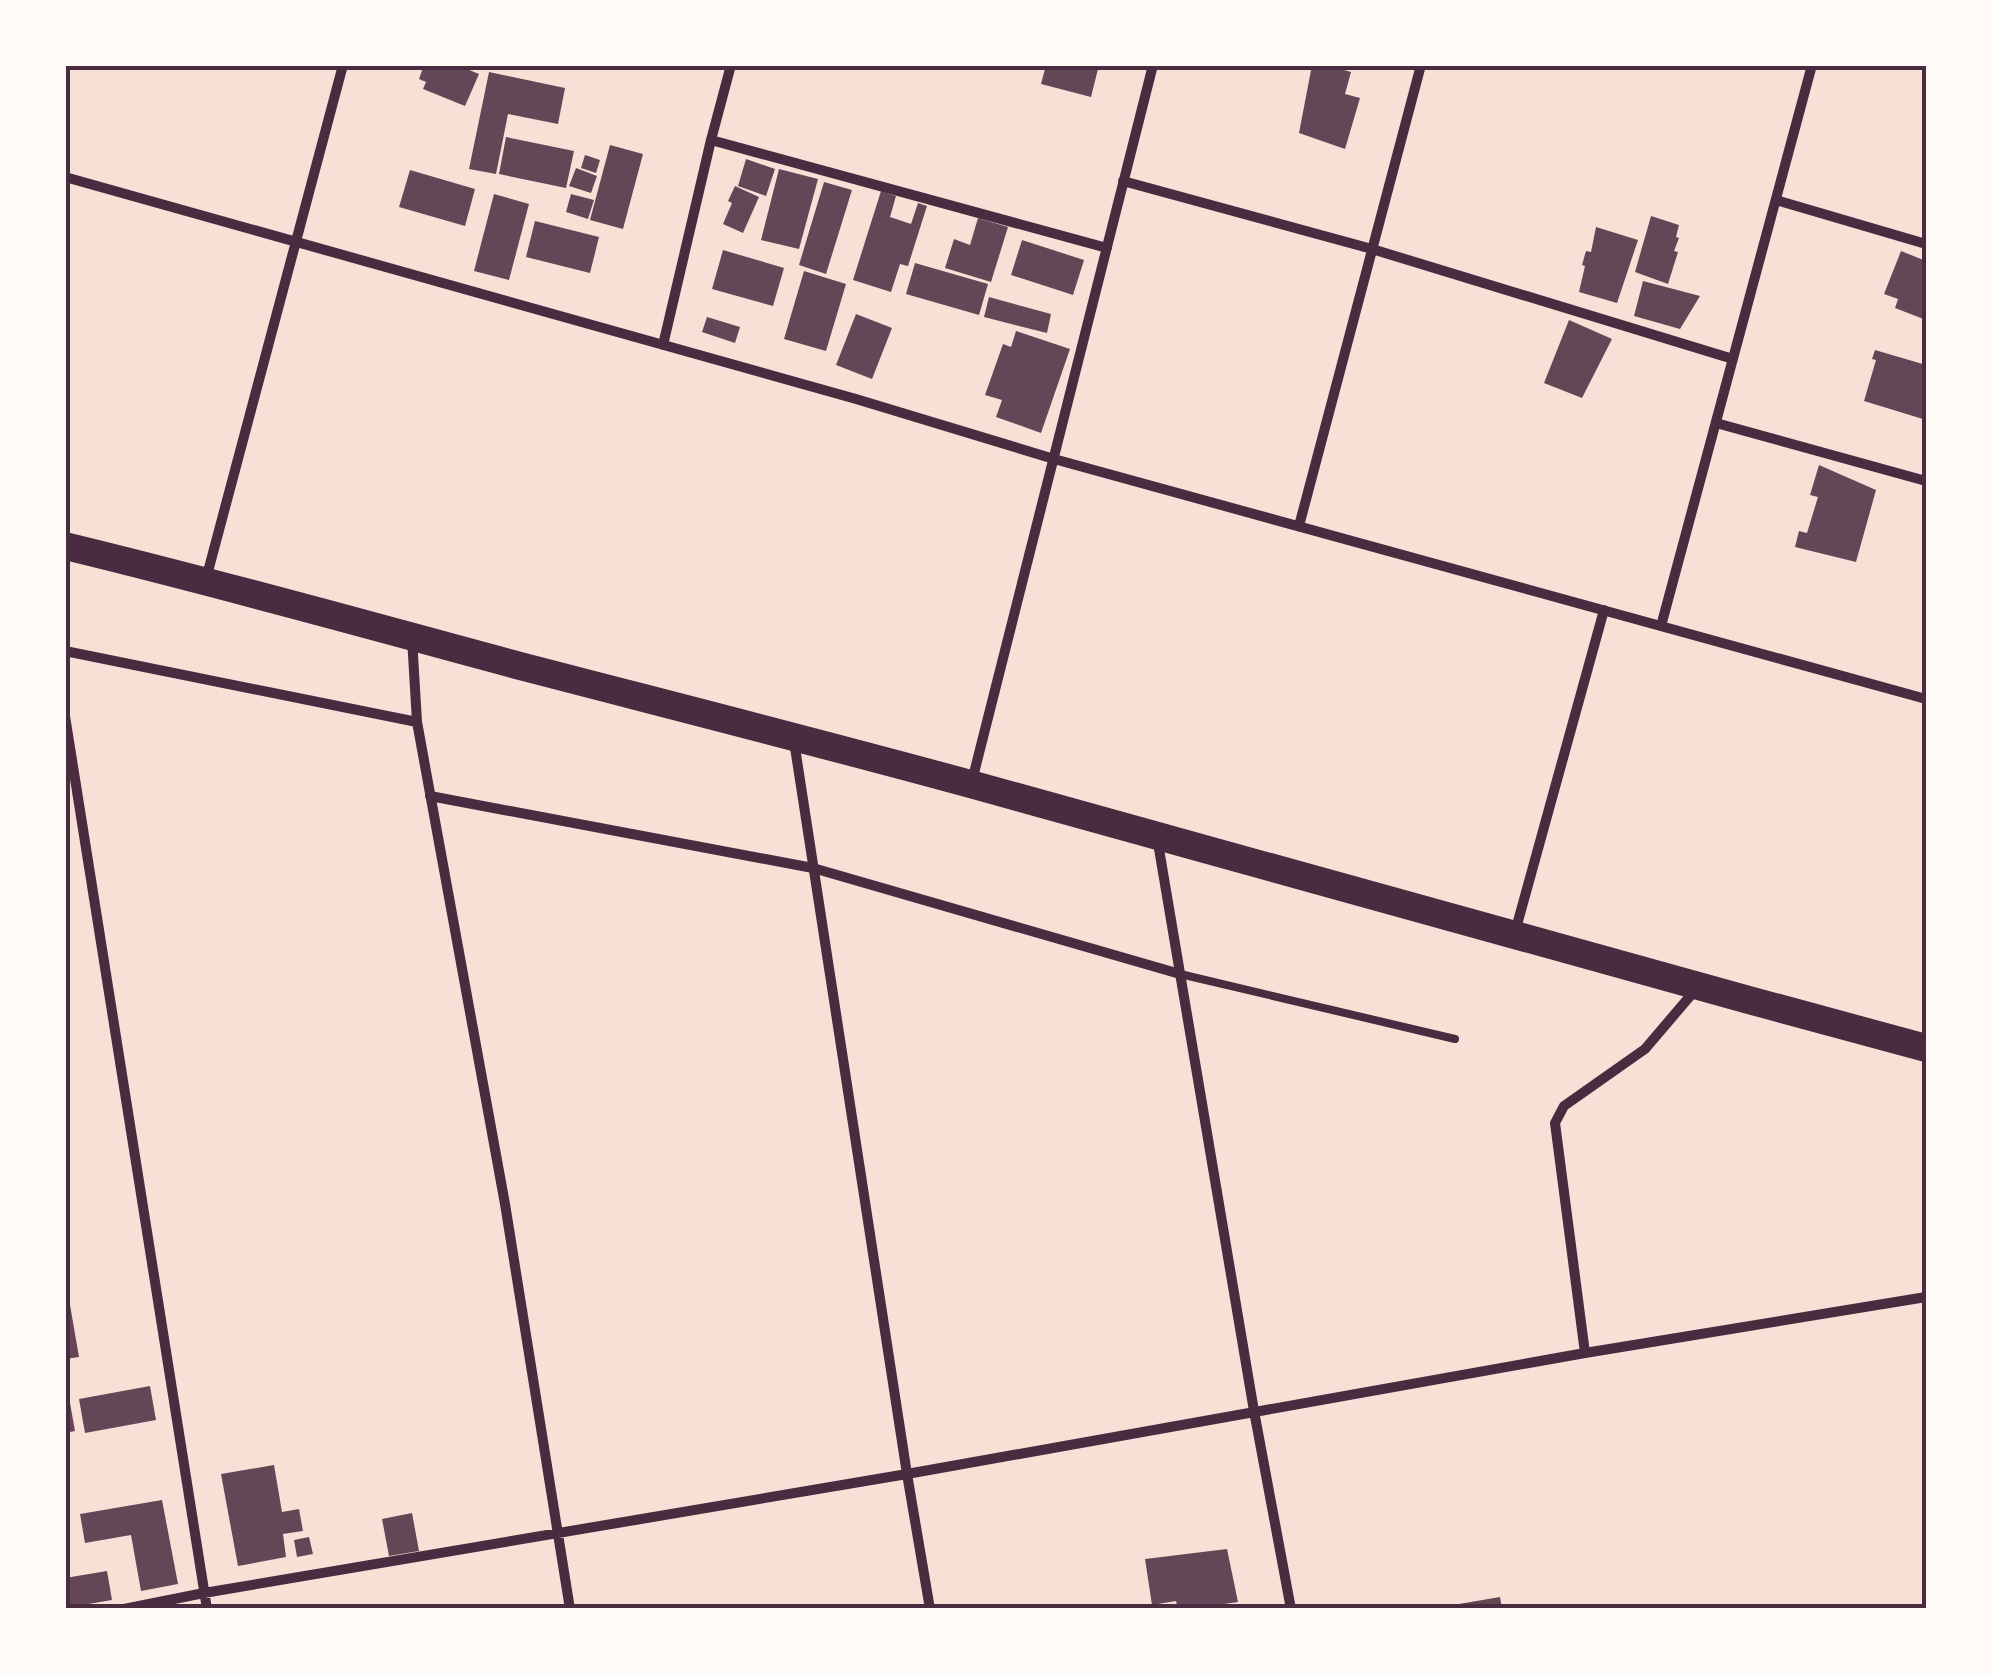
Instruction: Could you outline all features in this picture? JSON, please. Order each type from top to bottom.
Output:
[{"type":"highway","points":[[65,546],[971,784],[1926,1048]]},
{"type":"street","points":[[206,580],[343,65]]},
{"type":"street","points":[[663,344],[731,65]]},
{"type":"street","points":[[971,784],[1153,65]]},
{"type":"street","points":[[1298,526],[1421,65]]},
{"type":"street","points":[[1662,626],[1812,65]]},
{"type":"street","points":[[711,140],[1107,248]]},
{"type":"street","points":[[65,177],[856,399],[1054,459],[1926,699]]},
{"type":"street","points":[[1123,181],[1372,249],[1733,358]]},
{"type":"street","points":[[1776,200],[1926,244]]},
{"type":"street","points":[[1716,422],[1926,482]]},
{"type":"street","points":[[1515,934],[1604,610]]},
{"type":"street","points":[[412,637],[416,722],[505,1204],[570,1609]]},
{"type":"street","points":[[65,651],[416,722]]},
{"type":"street","points":[[65,716],[207,1609]]},
{"type":"street","points":[[793,738],[930,1609]]},
{"type":"street","points":[[430,796],[814,868],[1180,974]]},
{"type":"street","points":[[1156,836],[1290,1609]]},
{"type":"street","points":[[1585,1353],[1555,1123],[1564,1106],[1645,1049],[1698,987]]},
{"type":"street","points":[[124,1609],[1926,1297]]},
{"type":"lane","points":[[1180,974],[1455,1039]]},
{"type":"building","points":[[424,65],[457,65],[479,74],[465,106],[423,89],[426,82],[419,79]]},
{"type":"building","points":[[1046,65],[1099,65],[1091,97],[1041,84]]},
{"type":"building","points":[[1312,65],[1351,72],[1345,94],[1360,98],[1345,149],[1299,133]]},
{"type":"building","points":[[489,72],[565,88],[558,124],[508,114],[496,174],[469,169]]},
{"type":"building","points":[[506,137],[574,151],[566,188],[499,174]]},
{"type":"building","points":[[610,145],[643,154],[623,229],[590,220]]},
{"type":"building","points":[[585,155],[600,160],[596,173],[581,168]]},
{"type":"building","points":[[746,159],[775,169],[766,196],[738,186]]},
{"type":"building","points":[[576,168],[597,176],[591,193],[569,186]]},
{"type":"building","points":[[779,169],[818,179],[799,249],[761,240]]},
{"type":"building","points":[[410,170],[475,189],[465,226],[399,207]]},
{"type":"building","points":[[824,182],[852,190],[826,274],[799,265]]},
{"type":"building","points":[[735,186],[759,197],[743,233],[723,224]]},
{"type":"building","points":[[881,191],[896,196],[890,217],[911,224],[918,203],[927,206],[908,266],[900,264],[891,292],[853,280]]},
{"type":"building","points":[[494,194],[529,204],[509,280],[474,271]]},
{"type":"building","points":[[571,194],[594,200],[588,219],[566,212]]},
{"type":"building","points":[[1651,216],[1679,225],[1674,251],[1678,252],[1668,284],[1635,272]]},
{"type":"building","points":[[978,218],[1008,227],[991,282],[945,268],[954,239],[970,245]]},
{"type":"building","points":[[535,221],[599,237],[590,273],[526,257]]},
{"type":"building","points":[[1596,227],[1638,240],[1617,303],[1579,292],[1585,266],[1582,265],[1586,251],[1591,252]]},
{"type":"building","points":[[1022,240],[1084,260],[1073,295],[1011,275]]},
{"type":"building","points":[[723,250],[784,268],[773,306],[712,289]]},
{"type":"building","points":[[1901,251],[1926,261],[1926,320],[1895,308],[1898,299],[1884,294]]},
{"type":"building","points":[[915,263],[988,284],[979,315],[906,294]]},
{"type":"building","points":[[804,271],[846,284],[826,351],[784,339]]},
{"type":"building","points":[[1643,281],[1700,296],[1680,329],[1634,316]]},
{"type":"building","points":[[989,297],[1051,314],[1047,333],[984,317]]},
{"type":"building","points":[[856,314],[892,328],[872,379],[836,365]]},
{"type":"building","points":[[707,317],[740,327],[735,343],[702,332]]},
{"type":"building","points":[[1569,320],[1612,339],[1582,398],[1544,383]]},
{"type":"building","points":[[1016,331],[1070,349],[1041,433],[996,417],[1002,400],[985,395],[1003,344],[1011,347]]},
{"type":"building","points":[[1875,350],[1926,365],[1926,420],[1864,401],[1876,360],[1872,359]]},
{"type":"building","points":[[1819,465],[1876,490],[1856,562],[1795,547],[1799,531],[1807,533],[1818,497],[1810,495]]},
{"type":"building","points":[[65,1299],[69,1299],[79,1357],[65,1359]]},
{"type":"building","points":[[150,1386],[156,1420],[85,1433],[79,1399]]},
{"type":"building","points":[[65,1387],[75,1431],[65,1433]]},
{"type":"building","points":[[274,1465],[282,1512],[299,1509],[303,1531],[283,1534],[286,1557],[238,1566],[221,1474]]},
{"type":"building","points":[[162,1500],[178,1584],[141,1591],[131,1535],[85,1543],[80,1514]]},
{"type":"building","points":[[412,1513],[419,1551],[389,1556],[382,1519]]},
{"type":"building","points":[[309,1537],[313,1554],[297,1557],[294,1540]]},
{"type":"building","points":[[1227,1549],[1238,1602],[1190,1609],[1178,1609],[1176,1601],[1152,1605],[1145,1559]]},
{"type":"building","points":[[107,1571],[112,1600],[65,1608],[65,1578]]},
{"type":"building","points":[[1500,1597],[1502,1609],[1453,1609],[1453,1605]]}]
